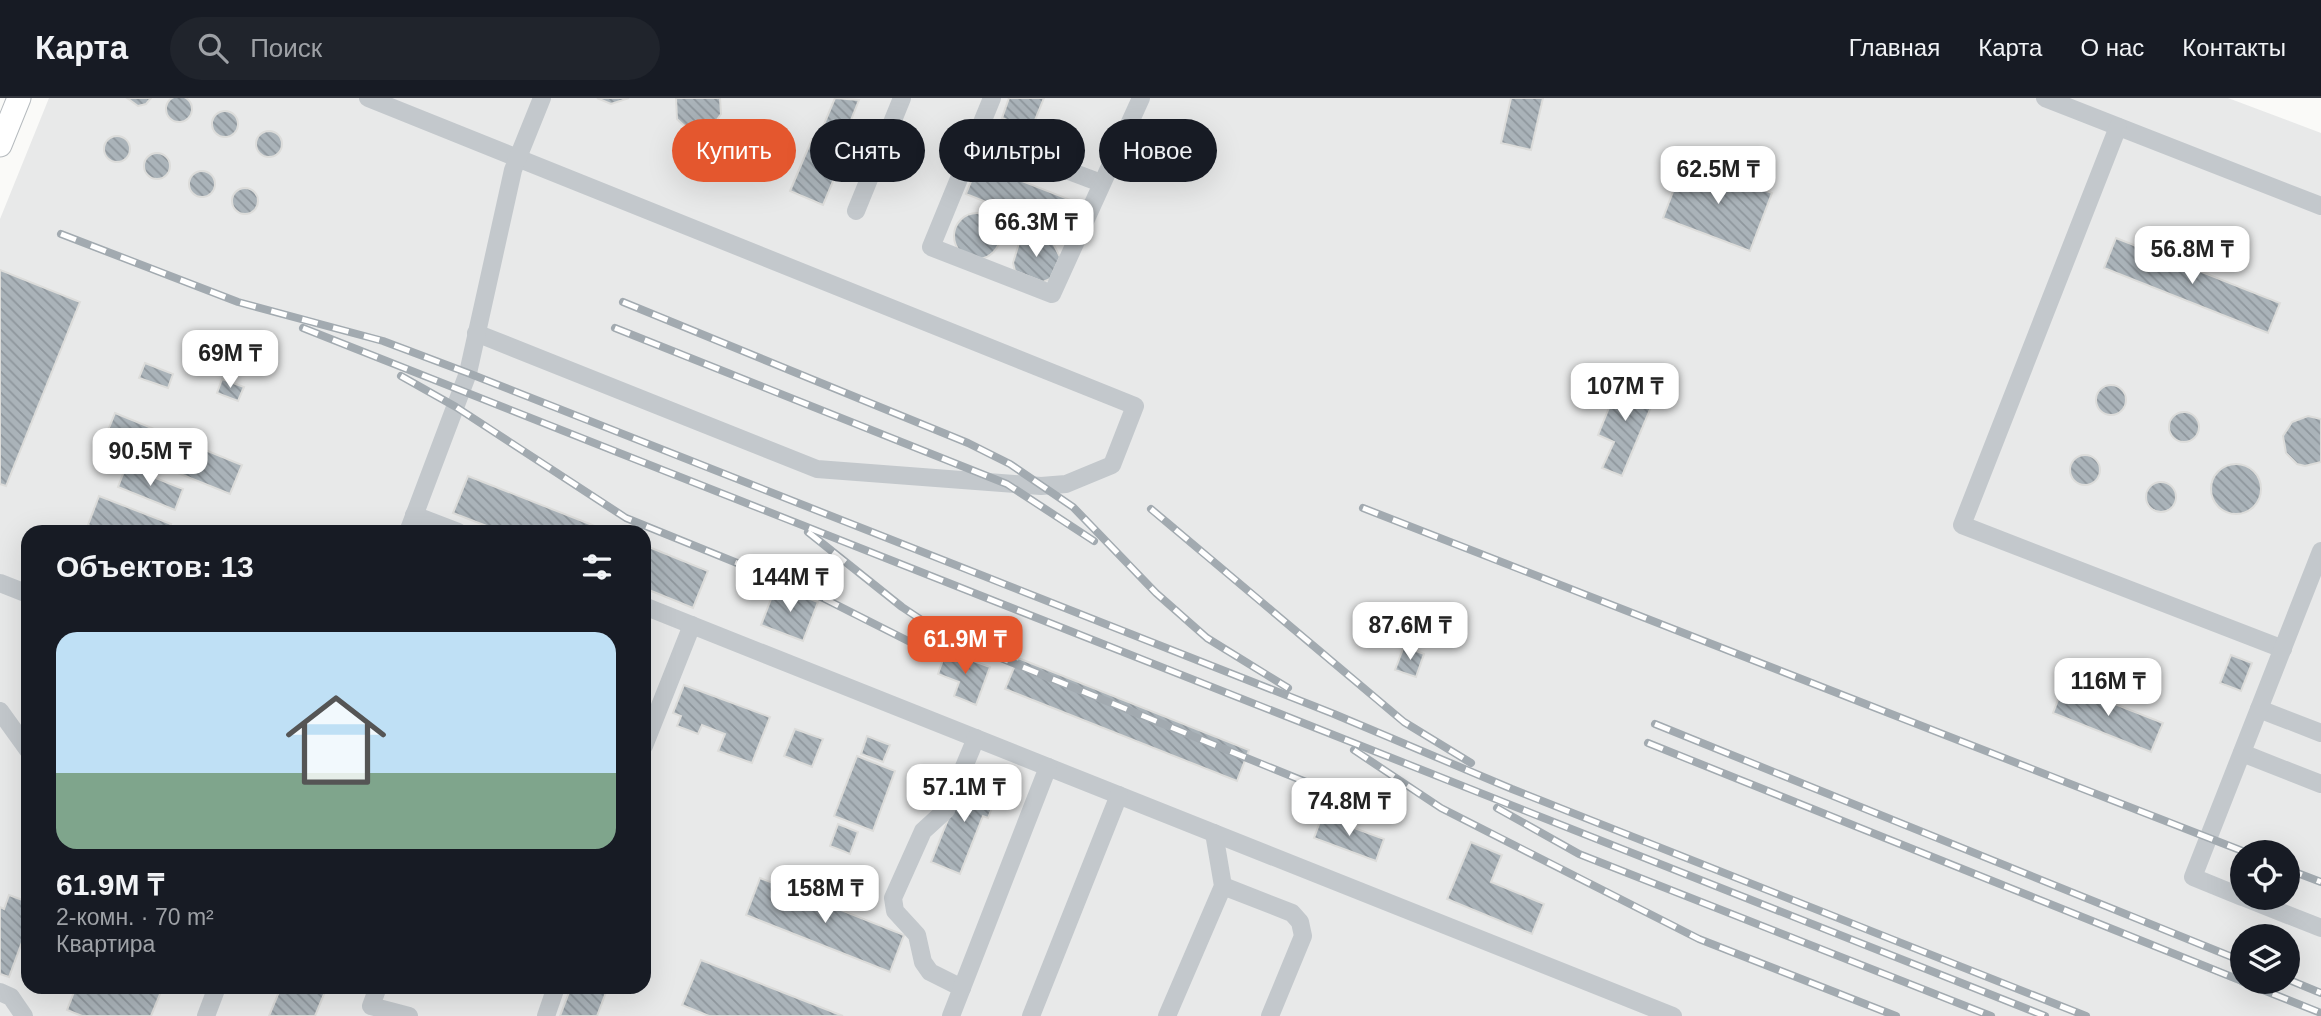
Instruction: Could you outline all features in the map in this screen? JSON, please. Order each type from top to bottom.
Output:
[{"type":"main road","points":[[0,145],[19,98]]},
{"type":"lane","points":[[368,98],[1135,406],[1112,465],[1066,484],[1041,486],[817,469],[477,333]]},
{"type":"lane","points":[[410,525],[468,373],[518,158],[542,98]]},
{"type":"lane","points":[[856,211],[902,98]]},
{"type":"lane","points":[[983,119],[992,98]]},
{"type":"lane","points":[[957,182],[931,247],[1052,294],[1140,98]]},
{"type":"lane","points":[[2045,98],[2321,206]]},
{"type":"lane","points":[[2118,127],[1962,525],[2283,649]]},
{"type":"lane","points":[[1085,177],[1101,183]]},
{"type":"lane","points":[[414,515],[440,525]]},
{"type":"lane","points":[[2230,892],[2193,877],[2321,551]]},
{"type":"lane","points":[[0,583],[21,591]]},
{"type":"lane","points":[[651,609],[1673,1016]]},
{"type":"lane","points":[[651,728],[692,625]]},
{"type":"lane","points":[[2259,709],[2321,733]]},
{"type":"lane","points":[[0,711],[21,741]]},
{"type":"lane","points":[[962,988],[930,972],[923,962],[917,935],[895,911],[893,898],[923,831],[946,810],[976,738]]},
{"type":"lane","points":[[2242,753],[2321,784]]},
{"type":"lane","points":[[951,1016],[1048,767]]},
{"type":"lane","points":[[1031,1016],[1119,795]]},
{"type":"lane","points":[[1167,1016],[1223,886],[1214,833]]},
{"type":"lane","points":[[1223,886],[1292,913],[1300,922],[1303,936],[1270,1016]]},
{"type":"lane","points":[[2276,910],[2321,928]]},
{"type":"lane","points":[[0,992],[11,998],[24,1016]]},
{"type":"lane","points":[[206,1016],[214,994]]},
{"type":"lane","points":[[375,994],[371,1006],[409,1016]]},
{"type":"lane","points":[[546,1016],[554,994]]},
{"type":"shaded area","points":[[49,98],[2228,98],[2321,133],[2321,1016],[0,1016],[0,219]]},
{"type":"building","points":[[179,96],[188,100],[192,109],[188,118],[179,122],[170,118],[166,109],[170,100]]},
{"type":"building","points":[[127,98],[151,98],[146,104],[138,106]]},
{"type":"building","points":[[597,98],[629,98],[611,104]]},
{"type":"building","points":[[676,98],[720,98],[721,114],[718,119],[677,119]]},
{"type":"building","points":[[835,98],[859,100],[851,119],[826,119]]},
{"type":"building","points":[[1009,98],[1044,98],[1035,119],[1002,118]]},
{"type":"building","points":[[1511,98],[1543,98],[1531,150],[1501,143]]},
{"type":"building","points":[[225,111],[234,115],[238,124],[234,133],[225,137],[216,133],[212,124],[216,115]]},
{"type":"building","points":[[269,131],[278,135],[282,144],[278,153],[269,157],[260,153],[256,144],[260,135]]},
{"type":"building","points":[[117,136],[126,140],[130,149],[126,158],[117,162],[108,158],[104,149],[108,140]]},
{"type":"building","points":[[810,144],[810,182],[833,182],[823,205],[790,191]]},
{"type":"building","points":[[157,153],[166,157],[170,166],[166,175],[157,179],[148,175],[144,166],[148,157]]},
{"type":"building","points":[[1685,160],[1772,193],[1750,251],[1663,218]]},
{"type":"building","points":[[202,171],[211,175],[215,184],[211,193],[202,197],[193,193],[189,184],[193,175]]},
{"type":"building","points":[[971,182],[1024,182],[1086,206],[1074,237],[966,194]]},
{"type":"building","points":[[245,188],[254,192],[258,201],[254,210],[245,214],[236,210],[232,201],[236,192]]},
{"type":"building","points":[[977,213],[993,220],[1000,236],[993,252],[977,259],[961,252],[954,236],[961,220]]},
{"type":"building","points":[[1039,236],[1053,243],[1060,257],[1050,279],[1043,282],[1015,271],[1013,263],[1019,243]]},
{"type":"building","points":[[2116,238],[2280,303],[2268,333],[2104,268]]},
{"type":"building","points":[[0,270],[80,302],[6,486],[0,484]]},
{"type":"building","points":[[145,363],[173,374],[168,388],[139,378]]},
{"type":"building","points":[[1621,378],[1657,393],[1622,476],[1602,468],[1614,442],[1598,435]]},
{"type":"building","points":[[222,379],[244,387],[238,401],[217,393]]},
{"type":"building","points":[[2111,385],[2122,389],[2126,400],[2122,411],[2111,415],[2100,411],[2096,400],[2100,389]]},
{"type":"building","points":[[2184,412],[2190,413],[2198,421],[2198,433],[2190,441],[2184,442],[2178,441],[2170,433],[2169,427],[2170,421],[2178,413]]},
{"type":"building","points":[[115,413],[242,465],[230,494],[103,443]]},
{"type":"building","points":[[2308,416],[2321,419],[2321,462],[2305,466],[2297,464],[2286,453],[2283,436],[2292,422]]},
{"type":"building","points":[[2085,455],[2091,456],[2099,464],[2099,476],[2091,484],[2085,485],[2079,484],[2071,476],[2070,470],[2071,464],[2079,456]]},
{"type":"building","points":[[2236,464],[2254,471],[2261,489],[2254,507],[2236,514],[2218,507],[2211,489],[2218,471]]},
{"type":"building","points":[[126,466],[183,489],[175,510],[118,487]]},
{"type":"building","points":[[468,476],[592,525],[484,525],[453,513]]},
{"type":"building","points":[[2161,482],[2167,483],[2175,491],[2175,503],[2167,511],[2161,512],[2155,511],[2147,503],[2146,497],[2147,491],[2155,483]]},
{"type":"building","points":[[99,496],[171,524],[170,525],[88,525]]},
{"type":"building","points":[[651,548],[708,571],[693,608],[651,591]]},
{"type":"building","points":[[776,586],[818,602],[803,641],[761,625]]},
{"type":"building","points":[[1404,646],[1424,654],[1416,677],[1395,670]]},
{"type":"building","points":[[946,651],[990,667],[976,705],[954,696],[959,682],[938,674]]},
{"type":"building","points":[[2231,655],[2252,663],[2241,691],[2220,683]]},
{"type":"building","points":[[1018,658],[1249,750],[1237,781],[1005,689]]},
{"type":"building","points":[[2064,684],[2163,723],[2151,752],[2053,713]]},
{"type":"building","points":[[684,685],[770,717],[752,763],[718,751],[725,734],[702,725],[698,734],[677,726],[681,716],[673,713]]},
{"type":"building","points":[[795,729],[823,739],[812,767],[784,756]]},
{"type":"building","points":[[867,736],[890,745],[883,762],[861,754]]},
{"type":"building","points":[[857,756],[895,771],[873,831],[834,816]]},
{"type":"building","points":[[965,777],[999,790],[988,818],[983,816],[960,874],[931,862]]},
{"type":"building","points":[[1322,816],[1384,839],[1376,861],[1314,838]]},
{"type":"building","points":[[838,824],[858,832],[850,854],[830,846]]},
{"type":"building","points":[[1471,842],[1502,855],[1491,882],[1544,904],[1532,934],[1447,899]]},
{"type":"building","points":[[760,878],[904,935],[890,972],[746,915]]},
{"type":"building","points":[[9,895],[21,899],[21,945],[9,977],[0,974],[0,907],[4,909]]},
{"type":"building","points":[[701,960],[843,1016],[709,1016],[682,1005]]},
{"type":"building","points":[[73,994],[160,994],[151,1016],[82,1016],[67,1010]]},
{"type":"building","points":[[278,994],[324,994],[315,1016],[269,1016]]},
{"type":"building","points":[[568,994],[605,994],[597,1016],[560,1016]]},
{"type":"railway","points":[[61,234],[238,302],[383,341],[468,373],[1334,714],[1512,789],[2086,1016]]},
{"type":"railway","points":[[623,302],[968,443],[1010,464],[1073,507],[1156,593],[1207,638],[1288,688]]},
{"type":"railway","points":[[303,328],[2045,1016]]},
{"type":"railway","points":[[615,328],[1007,484],[1094,541]]},
{"type":"railway","points":[[401,376],[456,407],[626,518],[643,525]]},
{"type":"railway","points":[[1363,508],[2230,846]]},
{"type":"railway","points":[[1151,509],[1404,722],[1471,763]]},
{"type":"railway","points":[[651,528],[821,597],[936,655]]},
{"type":"railway","points":[[808,532],[902,607],[944,635],[1338,795]]},
{"type":"railway","points":[[1655,724],[2230,956]]},
{"type":"railway","points":[[1648,743],[2230,976]]},
{"type":"railway","points":[[1354,750],[1441,808],[1699,939],[1896,1016]]},
{"type":"railway","points":[[1497,808],[1579,854],[1991,1016]]},
{"type":"railway","points":[[2300,874],[2321,882]]},
{"type":"railway","points":[[2300,984],[2321,993]]},
{"type":"railway","points":[[2273,994],[2321,1013]]}]
